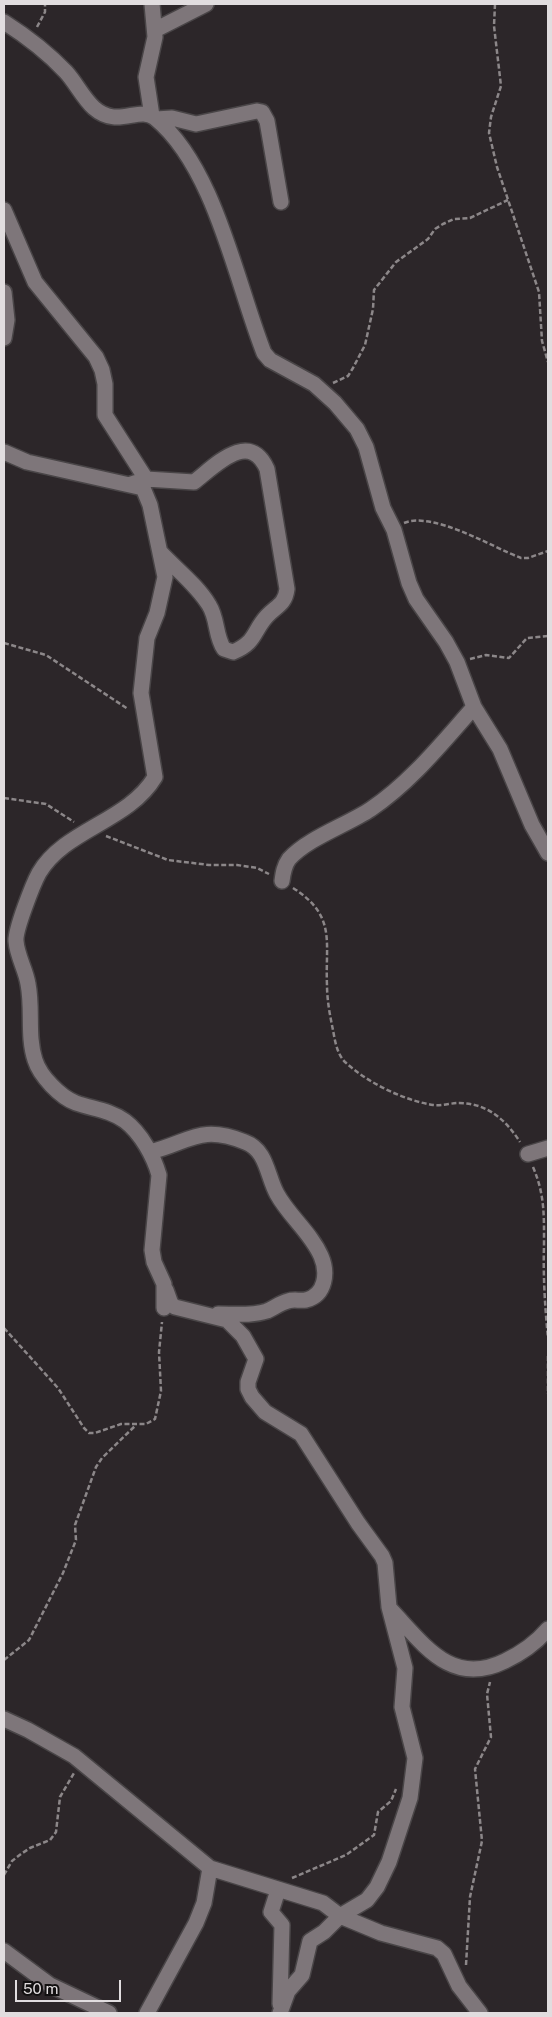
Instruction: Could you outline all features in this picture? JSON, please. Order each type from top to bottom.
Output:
[{"type":"street","points":[[152,4],[155,30],[146,77],[154,117],[174,136],[206,190],[264,353],[270,360],[314,384],[335,403],[357,429],[366,447],[382,508],[394,530],[409,583],[416,599],[446,642],[458,666],[474,707],[500,749],[532,825],[548,853]]},
{"type":"street","points":[[155,30],[206,4]]},
{"type":"street","points":[[4,22],[40,48],[67,72],[91,104],[114,118],[141,114],[172,118],[196,124],[257,111],[262,112],[267,121],[281,202]]},
{"type":"street","points":[[4,210],[35,282],[96,357],[102,370],[105,384],[105,415],[146,479]]},
{"type":"street","points":[[4,292],[7,320],[4,338]]},
{"type":"street","points":[[130,484],[146,479],[194,482],[225,456],[240,451],[252,452],[262,458],[268,469],[287,589],[286,597],[282,604],[267,616],[251,642],[233,652],[224,649],[219,641],[210,607],[199,591],[159,551]]},
{"type":"street","points":[[4,452],[27,462],[142,488],[146,493],[166,577],[157,613],[147,638],[141,693],[155,777],[130,804],[57,852],[40,873],[16,940],[28,980],[32,1007],[33,1053],[41,1072],[69,1100],[103,1110],[125,1121],[150,1152],[159,1175],[153,1255],[171,1304],[175,1307],[227,1320],[243,1336],[256,1359],[248,1382],[248,1389],[252,1397],[264,1412],[301,1434],[358,1523],[382,1556],[386,1572],[389,1607],[405,1668],[402,1707],[414,1750],[415,1771],[410,1798],[389,1862],[377,1887],[367,1900],[340,1916],[324,1932],[310,1941],[302,1975],[288,1991],[280,2013]]},
{"type":"street","points":[[282,881],[284,868],[290,859],[307,846],[370,810],[409,780],[474,707]]},
{"type":"street","points":[[4,942],[28,980]]},
{"type":"street","points":[[150,1152],[166,1148],[198,1135],[209,1134],[246,1142],[259,1151],[277,1195],[314,1243],[324,1265],[323,1283],[315,1297],[299,1301],[287,1301],[256,1314],[206,1315]]},
{"type":"street","points":[[528,1154],[548,1148]]},
{"type":"street","points":[[164,1308],[165,1289]]},
{"type":"street","points":[[389,1607],[428,1649],[452,1666],[467,1670],[501,1663],[522,1653],[548,1629]]},
{"type":"street","points":[[4,1719],[28,1730],[81,1762],[210,1868],[323,1903],[340,1916],[380,1933],[441,1950],[459,1986],[480,2013]]},
{"type":"street","points":[[148,2013],[196,1923],[204,1903],[210,1868]]},
{"type":"street","points":[[278,1890],[271,1912],[282,1926],[280,2013]]},
{"type":"street","points":[[4,1951],[50,1985],[109,2013]]},
{"type":"path","points":[[40,48],[37,29],[46,12],[45,4]]},
{"type":"path","points":[[495,4],[494,26],[501,86],[491,117],[489,133],[497,168],[539,292],[542,336],[548,362]]},
{"type":"path","points":[[314,384],[341,380],[353,368],[365,345],[373,309],[374,290],[396,262],[428,239],[435,229],[443,224],[454,219],[470,218],[508,200]]},
{"type":"path","points":[[394,530],[410,520],[430,520],[492,543],[522,558],[528,558],[548,551]]},
{"type":"path","points":[[458,666],[482,655],[509,658],[527,638],[548,636]]},
{"type":"path","points":[[4,643],[46,655],[144,720]]},
{"type":"path","points":[[4,798],[46,804],[88,832],[107,836],[168,860],[257,868],[298,891],[322,917],[328,936],[326,985],[329,1010],[337,1049],[344,1061],[384,1088],[411,1100],[436,1105],[476,1104],[490,1111],[507,1123],[528,1154],[543,1194],[546,1218],[548,1338]]},
{"type":"path","points":[[4,1328],[58,1388],[86,1430],[95,1433],[121,1424],[152,1423],[155,1419],[161,1391],[159,1352],[164,1308]]},
{"type":"path","points":[[548,1356],[548,1394]]},
{"type":"path","points":[[4,1660],[29,1640],[64,1572],[76,1540],[74,1525],[96,1467],[102,1458],[137,1424]]},
{"type":"path","points":[[466,1970],[470,1897],[482,1841],[475,1769],[491,1737],[487,1694],[492,1676],[501,1663]]},
{"type":"path","points":[[4,1875],[12,1861],[39,1843],[50,1840],[56,1832],[60,1798],[81,1762]]},
{"type":"path","points":[[291,1878],[346,1855],[374,1835],[378,1812],[391,1801],[397,1784]]}]
